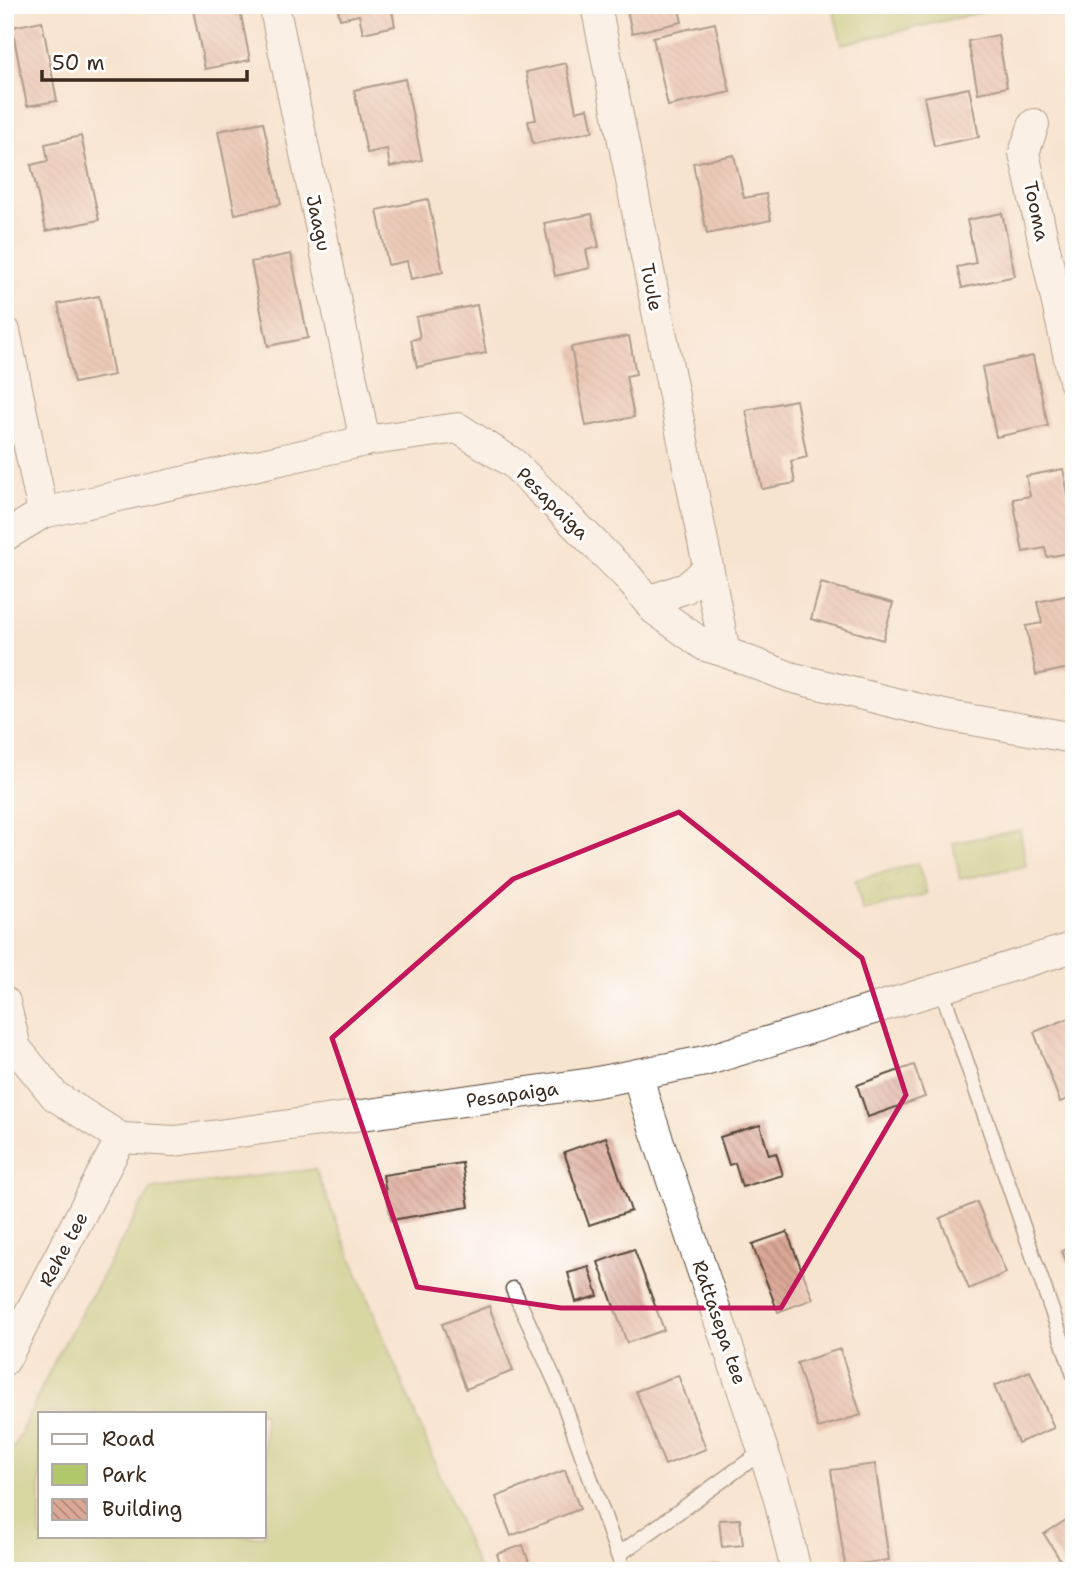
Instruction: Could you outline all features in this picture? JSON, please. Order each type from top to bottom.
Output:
[{"type":"street","name":"Jaagu","points":[[274,5],[365,442]]},
{"type":"street","name":"Tuule","points":[[596,5],[725,652]]},
{"type":"street","name":"Tooma","points":[[1034,124],[1024,153],[1074,381]]},
{"type":"street","points":[[5,331],[43,513]]},
{"type":"street","name":"Pesapaiga","points":[[5,536],[43,513],[365,442],[458,428],[513,463],[627,576],[654,609],[705,646],[790,677],[944,715],[1074,738]]},
{"type":"street","points":[[648,601],[686,588],[708,569]]},
{"type":"street","name":"Pesapaiga","points":[[5,1002],[16,1048],[55,1096],[121,1138],[175,1141],[592,1083],[705,1061],[1074,947]]},
{"type":"street","name":"Rattasepa tee","points":[[638,1074],[778,1495],[796,1571]]},
{"type":"street","name":"Rehe tee","points":[[5,1360],[121,1138]]},
{"type":"lane","points":[[941,988],[1074,1375]]},
{"type":"lane","points":[[513,1289],[557,1385],[624,1571]]},
{"type":"lane","points":[[618,1555],[764,1451]]},
{"type":"highlighted area","points":[[679,812],[862,958],[906,1095],[781,1308],[561,1308],[417,1287],[332,1038],[513,879]]},
{"type":"green space","points":[[832,5],[1014,5],[842,44]]},
{"type":"green space","points":[[1020,830],[1026,866],[960,879],[953,843]]},
{"type":"green space","points":[[918,863],[927,894],[863,911],[855,880]]},
{"type":"green space","points":[[315,1169],[479,1571],[5,1571],[5,1466],[55,1360],[151,1189]]},
{"type":"building","points":[[192,5],[239,5],[250,60],[205,69]]},
{"type":"building","points":[[337,5],[391,5],[395,26],[363,33],[359,15],[340,19]]},
{"type":"building","points":[[626,5],[678,5],[682,22],[632,33]]},
{"type":"building","points":[[42,21],[57,101],[27,106],[12,27]]},
{"type":"building","points":[[715,23],[730,92],[668,106],[653,37]]},
{"type":"building","points":[[998,35],[1007,87],[978,93],[968,41]]},
{"type":"building","points":[[566,63],[576,111],[588,108],[593,131],[533,144],[528,121],[536,120],[526,72]]},
{"type":"building","points":[[405,79],[422,160],[390,167],[387,149],[367,153],[354,90]]},
{"type":"building","points":[[969,88],[979,137],[934,146],[924,97]]},
{"type":"building","points":[[263,122],[281,204],[235,214],[218,131]]},
{"type":"building","points":[[81,136],[99,220],[46,231],[31,165],[48,161],[45,144]]},
{"type":"building","points":[[734,155],[744,198],[766,194],[771,220],[707,234],[693,163]]},
{"type":"building","points":[[428,199],[443,272],[411,279],[407,261],[388,265],[377,210]]},
{"type":"building","points":[[1002,213],[1015,276],[962,288],[957,267],[976,263],[967,220]]},
{"type":"building","points":[[592,214],[599,247],[586,250],[590,268],[555,276],[544,223]]},
{"type":"building","points":[[291,254],[308,338],[268,346],[251,262]]},
{"type":"building","points":[[99,296],[114,375],[74,383],[58,304]]},
{"type":"building","points":[[477,305],[486,353],[417,367],[411,340],[420,338],[416,317]]},
{"type":"building","points":[[629,336],[636,374],[626,376],[634,417],[586,426],[571,347]]},
{"type":"building","points":[[1033,356],[1048,426],[996,437],[982,367]]},
{"type":"building","points":[[796,400],[807,457],[791,461],[795,483],[762,489],[746,410]]},
{"type":"building","points":[[1063,469],[1074,524],[1074,552],[1047,557],[1045,548],[1023,552],[1013,499],[1030,496],[1026,476]]},
{"type":"building","points":[[821,583],[893,603],[883,640],[811,619]]},
{"type":"building","points":[[1074,594],[1074,667],[1036,675],[1026,626],[1042,623],[1037,602]]},
{"type":"building","points":[[1072,1017],[1074,1097],[1060,1102],[1034,1032]]},
{"type":"building","points":[[914,1065],[925,1097],[868,1117],[857,1085]]},
{"type":"building","points":[[760,1125],[769,1155],[776,1153],[783,1175],[742,1187],[735,1163],[729,1165],[720,1137]]},
{"type":"building","points":[[606,1137],[631,1211],[589,1225],[564,1152]]},
{"type":"building","points":[[462,1163],[469,1207],[391,1220],[383,1175]]},
{"type":"building","points":[[977,1202],[1006,1273],[969,1289],[940,1218]]},
{"type":"building","points":[[787,1232],[813,1299],[778,1312],[752,1244]]},
{"type":"building","points":[[1074,1247],[1074,1260],[1067,1263],[1062,1251]]},
{"type":"building","points":[[634,1249],[664,1330],[627,1343],[598,1262]]},
{"type":"building","points":[[589,1267],[598,1296],[576,1302],[568,1273]]},
{"type":"building","points":[[489,1306],[513,1371],[466,1389],[442,1324]]},
{"type":"building","points":[[840,1349],[861,1415],[818,1428],[797,1363]]},
{"type":"building","points":[[1030,1371],[1054,1428],[1018,1443],[994,1386]]},
{"type":"building","points":[[678,1375],[706,1449],[665,1465],[636,1391]]},
{"type":"building","points":[[875,1464],[889,1560],[845,1566],[831,1470]]},
{"type":"building","points":[[565,1470],[580,1509],[511,1536],[496,1497]]},
{"type":"building","points":[[1074,1515],[1074,1571],[1067,1571],[1044,1534]]},
{"type":"building","points":[[740,1519],[743,1545],[722,1547],[719,1520]]},
{"type":"building","points":[[523,1545],[531,1569],[502,1571],[497,1554]]},
{"type":"building","points":[[719,1564],[720,1571],[689,1571],[689,1569]]}]
